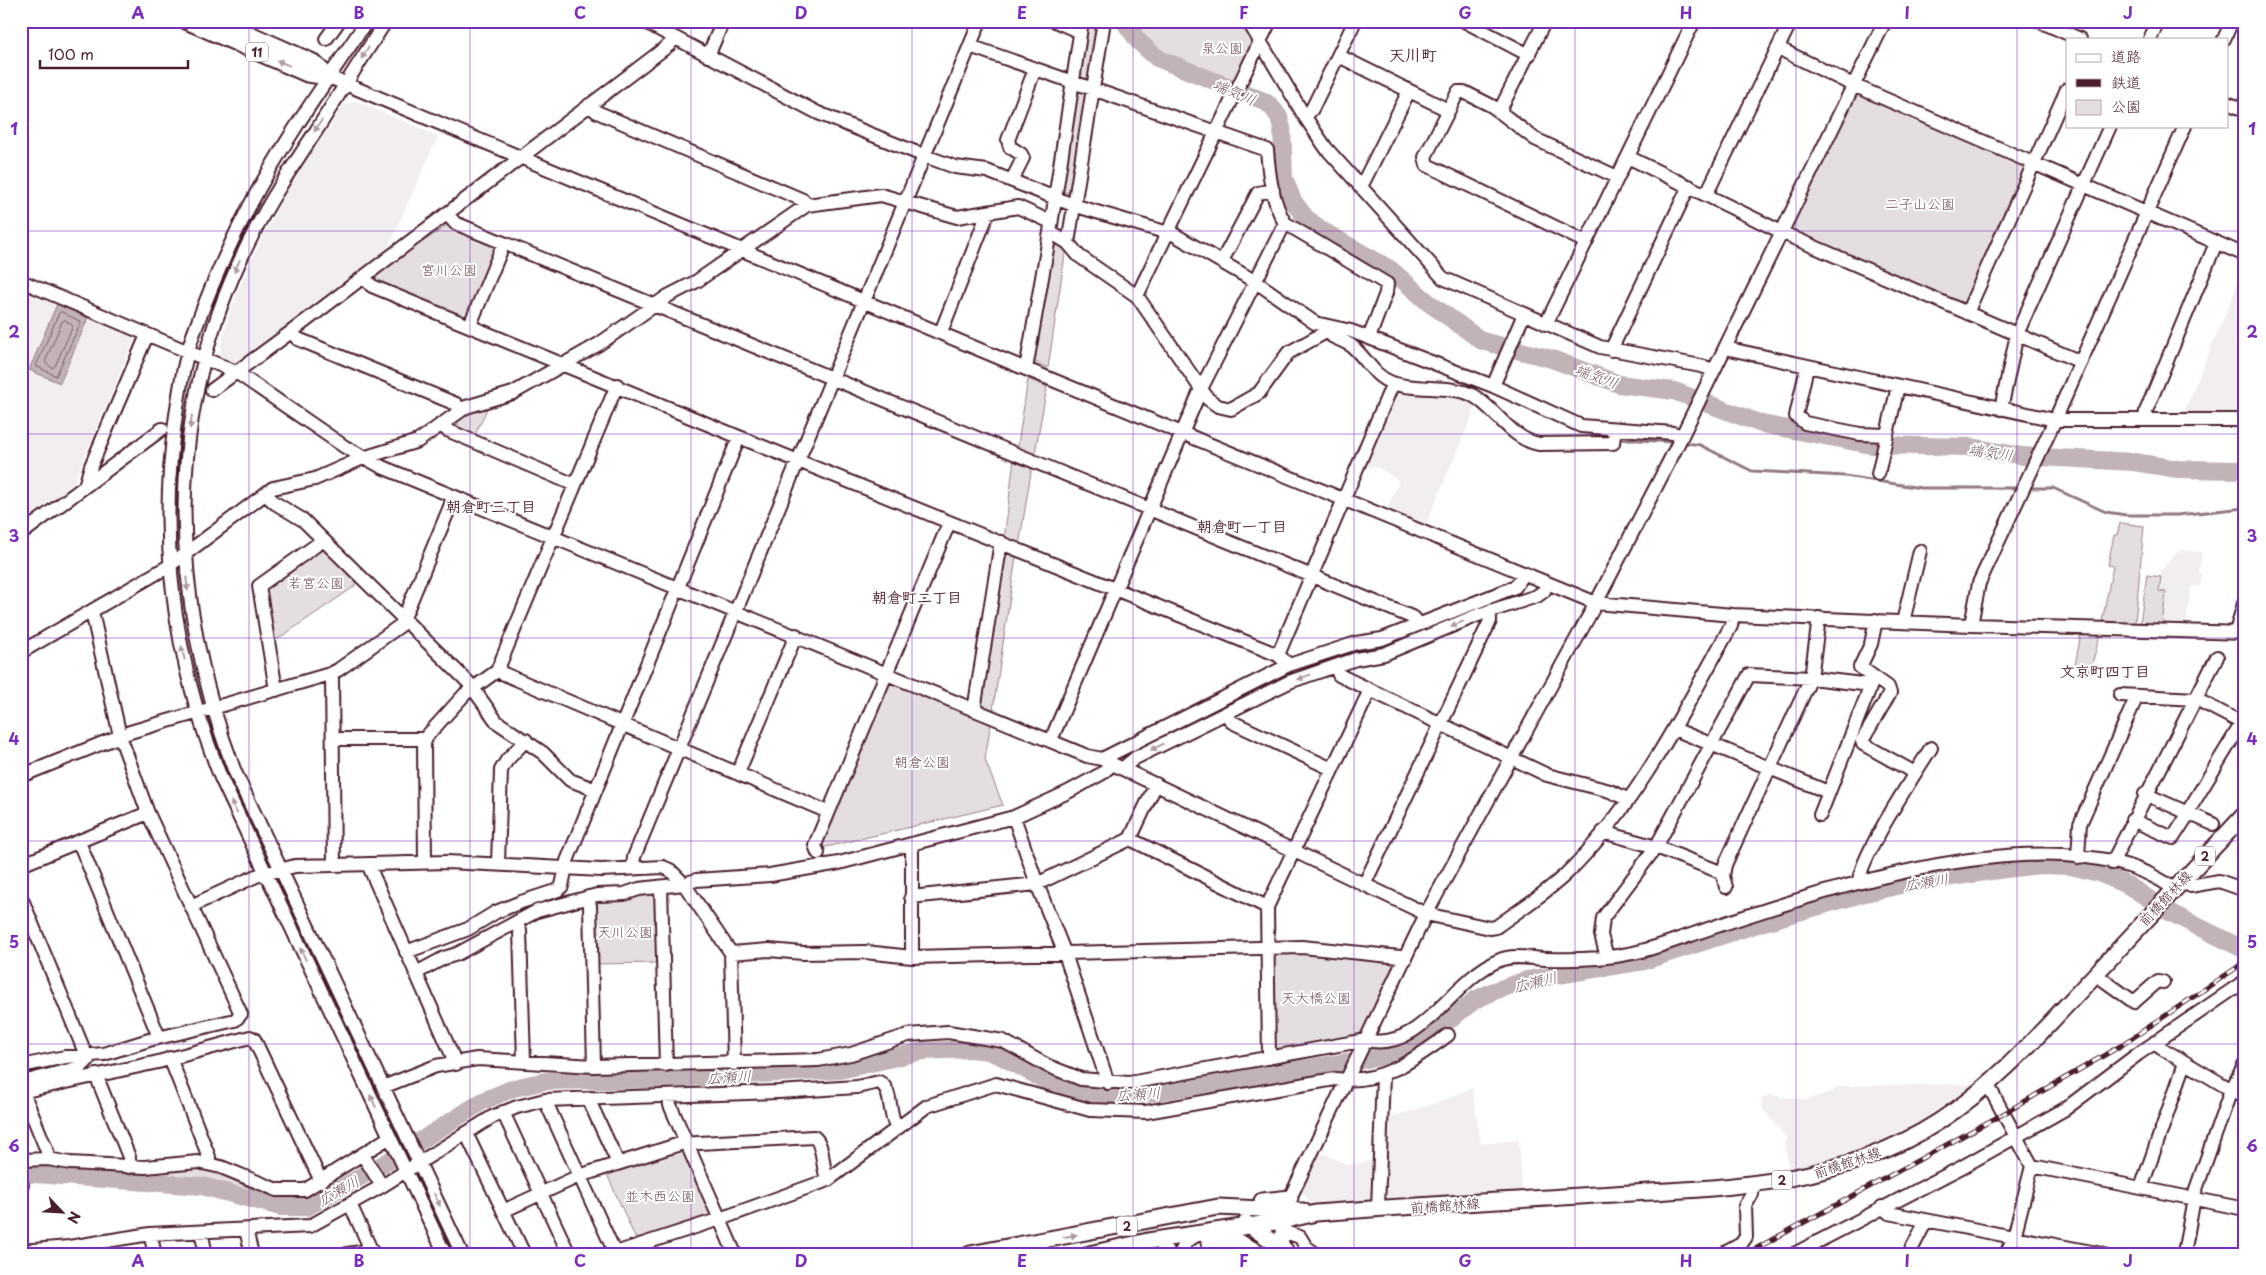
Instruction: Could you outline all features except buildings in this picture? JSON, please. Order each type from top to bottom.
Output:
[{"type":"main road","name":"11","points":[[186,21],[308,74],[329,78]]},
{"type":"main road","name":"11","points":[[221,21],[313,62],[329,78]]},
{"type":"main road","name":"前橋館林線","points":[[970,1254],[1147,1222],[1218,1207],[1285,1215],[1753,1184],[1816,1174],[1879,1152],[1936,1123],[1988,1085],[2245,814]]},
{"type":"main road","points":[[1147,1222],[1220,1214],[1236,1218],[1249,1225],[1286,1252]]},
{"type":"main road","name":"前橋館林線","points":[[1090,1254],[1148,1241],[1249,1225],[1285,1215]]},
{"type":"main road","points":[[1205,1233],[1226,1236],[1262,1254]]},
{"type":"street","points":[[326,39],[340,21]]},
{"type":"street","points":[[368,21],[329,78],[265,180],[242,220],[219,270],[189,353],[178,404],[170,464],[169,566],[178,632],[196,712],[221,778],[445,1254]]},
{"type":"street","points":[[386,21],[273,196],[248,242],[213,326],[203,358],[193,405],[187,449],[184,553],[191,612],[212,708],[235,772],[462,1254]]},
{"type":"street","points":[[643,21],[674,39],[818,112],[925,156],[955,167],[987,171],[1055,198],[1180,237],[1256,282],[1313,322],[1331,327],[1343,336],[1378,375],[1393,383],[1469,394],[1508,427],[1536,444],[1613,443],[1615,429]]},
{"type":"street","points":[[708,56],[723,21]]},
{"type":"street","points":[[633,867],[634,858],[678,748],[980,21]]},
{"type":"street","points":[[1026,369],[1055,198],[1081,26],[1055,21]]},
{"type":"street","points":[[1068,243],[1104,21]]},
{"type":"street","points":[[1248,21],[1305,117],[1326,148],[1444,278],[1600,347],[1714,370]]},
{"type":"street","points":[[1137,296],[1215,131],[1270,21]]},
{"type":"street","points":[[1305,117],[1312,109],[1356,21]]},
{"type":"street","points":[[1464,21],[1529,55]]},
{"type":"street","points":[[1499,112],[1545,21]]},
{"type":"street","points":[[1546,324],[1694,21]]},
{"type":"street","points":[[1706,195],[1791,21]]},
{"type":"street","points":[[1286,1252],[1285,1215],[1426,914],[1596,603],[1682,436],[1885,21]]},
{"type":"street","points":[[2039,21],[2078,38]]},
{"type":"street","points":[[2150,38],[2158,21]]},
{"type":"street","points":[[2224,38],[2232,21]]},
{"type":"street","points":[[212,390],[447,214],[669,45],[674,39]]},
{"type":"street","points":[[970,46],[1267,150],[1278,212],[1285,223],[1387,284],[1386,293],[1369,338]]},
{"type":"street","points":[[1778,48],[1853,85],[2245,255]]},
{"type":"street","points":[[1339,56],[1448,110]]},
{"type":"street","points":[[1012,180],[1023,158],[1021,154],[1010,148],[1008,140],[1036,70]]},
{"type":"street","points":[[329,78],[1026,369],[1596,603],[1733,615],[1972,625],[2240,632],[2245,600]]},
{"type":"street","points":[[1359,186],[1409,91]]},
{"type":"street","points":[[1586,242],[1427,165],[1425,158],[1448,110],[1458,92],[1461,91],[1492,106],[1535,139],[1617,177]]},
{"type":"street","points":[[1967,313],[2066,91]]},
{"type":"street","points":[[2228,103],[2245,110]]},
{"type":"street","points":[[589,105],[597,112],[803,200],[807,205]]},
{"type":"street","points":[[2002,409],[2017,334],[2109,128]]},
{"type":"street","points":[[1972,625],[1979,583],[2056,420],[2184,128]]},
{"type":"street","points":[[1628,157],[1782,232],[2081,362]]},
{"type":"street","points":[[1611,350],[1689,186]]},
{"type":"street","points":[[1222,261],[1258,193],[1273,190]]},
{"type":"street","points":[[21,652],[169,566],[184,553],[277,486],[315,479],[363,458],[418,440],[461,410],[513,393],[564,364],[599,344],[655,306],[697,281],[807,205],[881,195],[956,217],[988,214],[1022,207],[1050,227],[1080,256],[1137,296],[1201,389],[1215,404],[1228,409],[1234,408],[1259,393],[1288,353],[1331,327]]},
{"type":"street","points":[[447,214],[455,223],[504,244],[1414,618],[1418,624]]},
{"type":"street","points":[[941,332],[988,214]]},
{"type":"street","points":[[1051,740],[1151,511],[1201,389],[1285,223]]},
{"type":"street","points":[[2145,420],[2146,410],[2216,243]]},
{"type":"street","points":[[470,325],[504,244]]},
{"type":"street","points":[[364,277],[372,286],[740,438],[1278,655],[1289,665]]},
{"type":"street","points":[[21,281],[236,372],[363,458],[454,497],[796,635],[886,675],[1087,756],[1112,764],[1426,914],[1490,928],[1496,927],[1565,874],[1603,832],[1674,729],[1731,626],[1733,615]]},
{"type":"street","points":[[1493,386],[1524,314]]},
{"type":"street","points":[[291,332],[298,339],[456,404],[461,410]]},
{"type":"street","points":[[85,486],[91,466],[147,335]]},
{"type":"street","points":[[1343,336],[1369,338],[1493,386],[1581,426],[1673,433],[1682,436]]},
{"type":"street","points":[[1726,348],[2056,420],[2245,420]]},
{"type":"street","points":[[1807,367],[1796,416],[1798,420],[1860,434],[1887,435]]},
{"type":"street","points":[[1278,655],[1393,383]]},
{"type":"street","points":[[425,862],[426,739],[472,688],[497,671],[617,386]]},
{"type":"street","points":[[1878,474],[1898,386]]},
{"type":"street","points":[[441,424],[447,430],[575,485]]},
{"type":"street","points":[[21,534],[162,429]]},
{"type":"street","points":[[406,952],[468,929],[496,912],[558,890],[562,886],[564,868],[740,438]]},
{"type":"street","points":[[265,494],[275,503],[303,520],[472,688],[497,722],[543,753],[570,780],[596,790]]},
{"type":"street","points":[[21,776],[120,736],[330,674],[398,628],[454,497]]},
{"type":"street","points":[[818,853],[815,845],[828,812],[949,523]]},
{"type":"street","points":[[276,690],[260,586],[322,541]]},
{"type":"street","points":[[974,710],[1001,542]]},
{"type":"street","points":[[1903,622],[1920,551]]},
{"type":"street","points":[[416,973],[444,958],[457,954],[538,911],[588,897],[605,894],[624,894],[639,889],[684,884],[696,880],[770,875],[839,863],[1014,817],[1068,792],[1101,774],[1112,764],[1289,665],[1356,643],[1382,639],[1515,587],[1524,574]]},
{"type":"street","points":[[1112,764],[1135,758],[1289,682],[1356,659],[1384,654],[1490,612],[1537,596],[1544,591],[1547,584]]},
{"type":"street","points":[[21,1066],[65,1057],[108,1053],[159,1038],[235,1020],[241,1014],[148,813],[120,736],[92,612]]},
{"type":"street","points":[[1364,885],[1490,621],[1490,612]]},
{"type":"street","points":[[1726,887],[1723,873],[1811,678],[1819,618]]},
{"type":"street","points":[[1876,620],[1872,640],[1860,667],[1888,686],[1890,693],[1862,741],[1863,744],[1915,773]]},
{"type":"street","points":[[738,773],[796,635]]},
{"type":"street","points":[[2112,863],[2145,794],[2217,657]]},
{"type":"street","points":[[1336,666],[1338,674],[1512,759],[1555,778],[1610,791],[1627,799]]},
{"type":"street","points":[[497,671],[828,812]]},
{"type":"street","points":[[330,674],[332,680],[334,865]]},
{"type":"street","points":[[1607,957],[1601,935],[1603,918],[1656,847],[1749,675],[1811,678],[1871,685],[1820,815]]},
{"type":"street","points":[[1269,1058],[1267,907],[1370,690]]},
{"type":"street","points":[[2120,695],[2196,699],[2242,723],[2173,838],[2132,820]]},
{"type":"street","points":[[2078,856],[2080,824],[2137,696]]},
{"type":"street","points":[[1226,714],[1232,722],[1332,769]]},
{"type":"street","points":[[1674,729],[1828,792]]},
{"type":"street","points":[[333,739],[426,739]]},
{"type":"street","points":[[498,864],[501,770],[507,760],[526,740]]},
{"type":"street","points":[[1859,882],[1873,847],[1931,748]]},
{"type":"street","points":[[911,897],[1037,884],[1130,839],[1156,784]]},
{"type":"street","points":[[2145,794],[2213,824]]},
{"type":"street","points":[[21,865],[148,813]]},
{"type":"street","points":[[1014,817],[1037,884],[1065,954],[1108,1083]]},
{"type":"street","points":[[1603,832],[1656,847],[1723,873]]},
{"type":"street","points":[[1130,839],[1267,907]]},
{"type":"street","points":[[78,842],[159,1038]]},
{"type":"street","points":[[912,844],[912,957]]},
{"type":"street","points":[[383,1087],[436,1066],[477,1060],[594,1066],[734,1064],[829,1058],[851,1054],[908,1035],[948,1032],[994,1038],[1068,1075],[1108,1083],[1143,1082],[1269,1058],[1364,1044],[1387,1043],[1405,1036],[1428,1020],[1461,986],[1501,959],[1583,960],[1634,953],[1859,882],[1937,866],[2046,854],[2078,856],[2140,871],[2173,890],[2219,881],[2245,890]]},
{"type":"street","points":[[191,906],[265,873],[280,869],[425,862],[601,870],[663,867],[670,870],[684,884],[731,953],[734,1064]]},
{"type":"street","points":[[368,864],[454,1055],[456,1064]]},
{"type":"street","points":[[661,887],[666,1065]]},
{"type":"street","points":[[21,897],[87,1055],[88,1063],[81,1067],[26,1080],[22,1084],[22,1092],[47,1151],[48,1159]]},
{"type":"street","points":[[588,897],[590,906],[594,1066]]},
{"type":"street","points":[[516,922],[520,931],[524,1062]]},
{"type":"street","points":[[731,953],[769,950],[803,953],[865,952],[912,957],[1302,947],[1400,957],[1405,960]]},
{"type":"street","points":[[2095,974],[2131,1005],[2158,981],[2163,982]]},
{"type":"street","points":[[1794,1254],[1962,1167],[2065,1109],[2155,1042],[2245,981]]},
{"type":"street","points":[[545,1100],[613,1253],[720,1219],[828,1180],[931,1104],[996,1084],[1090,1110],[1146,1112],[1348,1077],[1384,1076],[1420,1055],[1448,1034]]},
{"type":"street","points":[[22,1092],[170,1058],[247,1037],[254,1039],[321,1181]]},
{"type":"street","points":[[2155,1042],[2185,1063],[2245,1098]]},
{"type":"street","points":[[170,1058],[209,1157],[208,1163]]},
{"type":"street","points":[[2142,1188],[2185,1063]]},
{"type":"street","points":[[2184,1254],[2194,1199],[2231,1090],[2245,1064]]},
{"type":"street","points":[[96,1075],[130,1157],[129,1166]]},
{"type":"street","points":[[1378,1208],[1384,1076]]},
{"type":"street","points":[[21,1251],[69,1247],[150,1234],[310,1226],[350,1204],[404,1166],[504,1112],[545,1100],[827,1090],[879,1082],[885,1088],[893,1121],[897,1128]]},
{"type":"street","points":[[1988,1085],[2032,1166],[2014,1237],[2006,1254]]},
{"type":"street","points":[[669,1096],[670,1105],[735,1254]]},
{"type":"street","points":[[591,1098],[591,1105],[618,1163]]},
{"type":"street","points":[[504,1112],[569,1254]]},
{"type":"street","points":[[466,1133],[524,1254]]},
{"type":"street","points":[[503,1211],[579,1176],[687,1143],[814,1137],[818,1142],[828,1180]]},
{"type":"street","points":[[21,1160],[48,1159],[151,1167],[188,1162],[208,1163],[287,1191],[305,1190],[365,1158],[392,1141]]},
{"type":"street","points":[[365,1158],[379,1182]]},
{"type":"street","points":[[2032,1166],[2245,1209]]},
{"type":"street","points":[[1723,1254],[1741,1244],[1746,1237],[1745,1206],[1752,1194],[1753,1184]]},
{"type":"street","points":[[348,1254],[371,1251],[350,1204]]},
{"type":"street","points":[[1882,1207],[1889,1213],[2102,1254]]},
{"type":"street","points":[[1285,1215],[1306,1247],[1316,1254]]},
{"type":"street","points":[[1908,1254],[1926,1220]]},
{"type":"street","points":[[246,1230],[252,1254]]},
{"type":"street","points":[[201,1232],[206,1254]]},
{"type":"street","points":[[1180,1254],[1186,1242],[1205,1233],[1208,1245],[1248,1254]]},
{"type":"street","points":[[150,1234],[155,1254]]},
{"type":"street","points":[[1148,1241],[1159,1243],[1170,1254]]},
{"type":"shaded area","points":[[356,101],[438,136],[387,250],[233,365],[218,358],[229,313],[253,256],[286,192],[344,105]]},
{"type":"shaded area","points":[[2245,267],[2245,414],[2183,414]]},
{"type":"shaded area","points":[[21,288],[135,338],[73,484],[21,523]]},
{"type":"shaded area","points":[[1396,386],[1465,397],[1475,409],[1427,522],[1423,524],[1387,509],[1399,481],[1378,467],[1360,467]]},
{"type":"shaded area","points":[[2182,550],[2202,552],[2199,573],[2202,574],[2200,587],[2191,586],[2186,625],[2162,624],[2166,593],[2159,591],[2161,572],[2174,554]]},
{"type":"shaded area","points":[[1974,1084],[1927,1117],[1894,1135],[1842,1157],[1789,1172],[1785,1141],[1787,1138],[1762,1108],[1761,1100],[1769,1095],[1806,1100],[1834,1091],[1839,1086]]},
{"type":"shaded area","points":[[1472,1088],[1481,1144],[1519,1140],[1522,1191],[1386,1202],[1381,1199],[1385,1119],[1437,1103]]},
{"type":"shaded area","points":[[1321,1152],[1348,1165],[1376,1160],[1375,1198],[1370,1202],[1314,1207],[1302,1192]]},
{"type":"green space","points":[[1086,21],[1099,21],[1090,79],[1085,82],[1080,80],[1078,75]]},
{"type":"green space","name":"泉公園","points":[[1131,21],[1245,21],[1256,40],[1235,81],[1178,60],[1154,45]]},
{"type":"green space","name":"二子山公園","points":[[1853,85],[2034,162],[1967,313],[1782,232]]},
{"type":"green space","points":[[1080,91],[1087,97],[1071,194],[1060,190],[1075,94]]},
{"type":"green space","name":"宮川公園","points":[[449,224],[496,245],[498,250],[470,317],[465,319],[377,282],[376,274]]},
{"type":"green space","points":[[1052,240],[1066,248],[1048,368],[1031,360]]},
{"type":"green space","points":[[1028,379],[1047,387],[1034,458],[1017,451]]},
{"type":"green space","points":[[487,409],[474,437],[459,431],[457,420],[466,412]]},
{"type":"green space","points":[[1014,459],[1032,466],[1019,546],[1004,540]]},
{"type":"green space","points":[[2120,523],[2144,526],[2135,623],[2102,621],[2113,566],[2108,565],[2114,535],[2117,535]]},
{"type":"green space","name":"若宮公園","points":[[318,549],[325,549],[355,580],[355,586],[278,639],[274,639],[264,593],[267,586]]},
{"type":"green space","points":[[1003,552],[1016,557],[993,710],[981,706]]},
{"type":"green space","points":[[2147,575],[2161,577],[2159,591],[2166,592],[2162,624],[2140,623]]},
{"type":"green space","points":[[2081,634],[2100,635],[2090,671],[2075,665]]},
{"type":"green space","name":"朝倉公園","points":[[894,682],[991,722],[985,760],[1003,805],[822,848],[821,843],[888,684]]},
{"type":"green space","name":"天川公園","points":[[656,892],[657,963],[593,964],[592,902],[596,898]]},
{"type":"green space","name":"天大橋公園","points":[[1303,951],[1393,961],[1395,967],[1362,1033],[1277,1050],[1272,1047],[1271,957],[1275,952]]},
{"type":"green space","name":"並木西公園","points":[[680,1149],[685,1151],[712,1213],[710,1218],[637,1242],[606,1172]]},
{"type":"green space","points":[[208,1168],[258,1192],[200,1179],[150,1173]]},
{"type":"water","points":[[57,304],[88,318],[60,383],[29,370]]},
{"type":"waterway","name":"端気川","points":[[1124,21],[1139,42],[1157,58],[1264,101],[1271,106],[1279,117],[1282,128],[1284,178],[1293,201],[1305,217],[1323,231],[1390,269],[1429,303],[1482,341],[1552,359],[1619,384],[1674,391],[1762,424],[1871,445],[1972,447],[2022,456],[2134,462],[2178,469],[2245,470]]},
{"type":"waterway","points":[[1621,439],[1675,442]]},
{"type":"waterway","points":[[1681,442],[1700,445],[1752,471],[1845,476],[1921,488],[2020,488]]},
{"type":"waterway","points":[[2026,488],[2053,488],[2106,512],[2126,515],[2177,515],[2245,508]]},
{"type":"waterway","name":"広瀬川","points":[[21,1173],[202,1186],[281,1207],[307,1207],[387,1162],[483,1101],[514,1088],[545,1081],[665,1079],[840,1070],[923,1051],[970,1049],[988,1051],[1001,1056],[1050,1083],[1072,1090],[1110,1095],[1149,1093],[1379,1057],[1406,1049],[1430,1035],[1475,1000],[1494,991],[1527,980],[1644,961],[1764,922],[1861,894],[1905,884],[2039,865],[2071,866],[2099,873],[2129,886],[2171,913],[2245,950]]},
{"type":"railway","points":[[1746,1254],[2003,1114],[2122,1045],[2245,962]]},
{"type":"district","name":"天川町","points":[[1413,54]]},
{"type":"district","name":"朝倉町三丁目","points":[[491,505]]},
{"type":"district","name":"朝倉町一丁目","points":[[1242,525]]},
{"type":"district","name":"朝倉町二丁目","points":[[917,596]]},
{"type":"district","name":"文京町四丁目","points":[[2105,670]]}]
